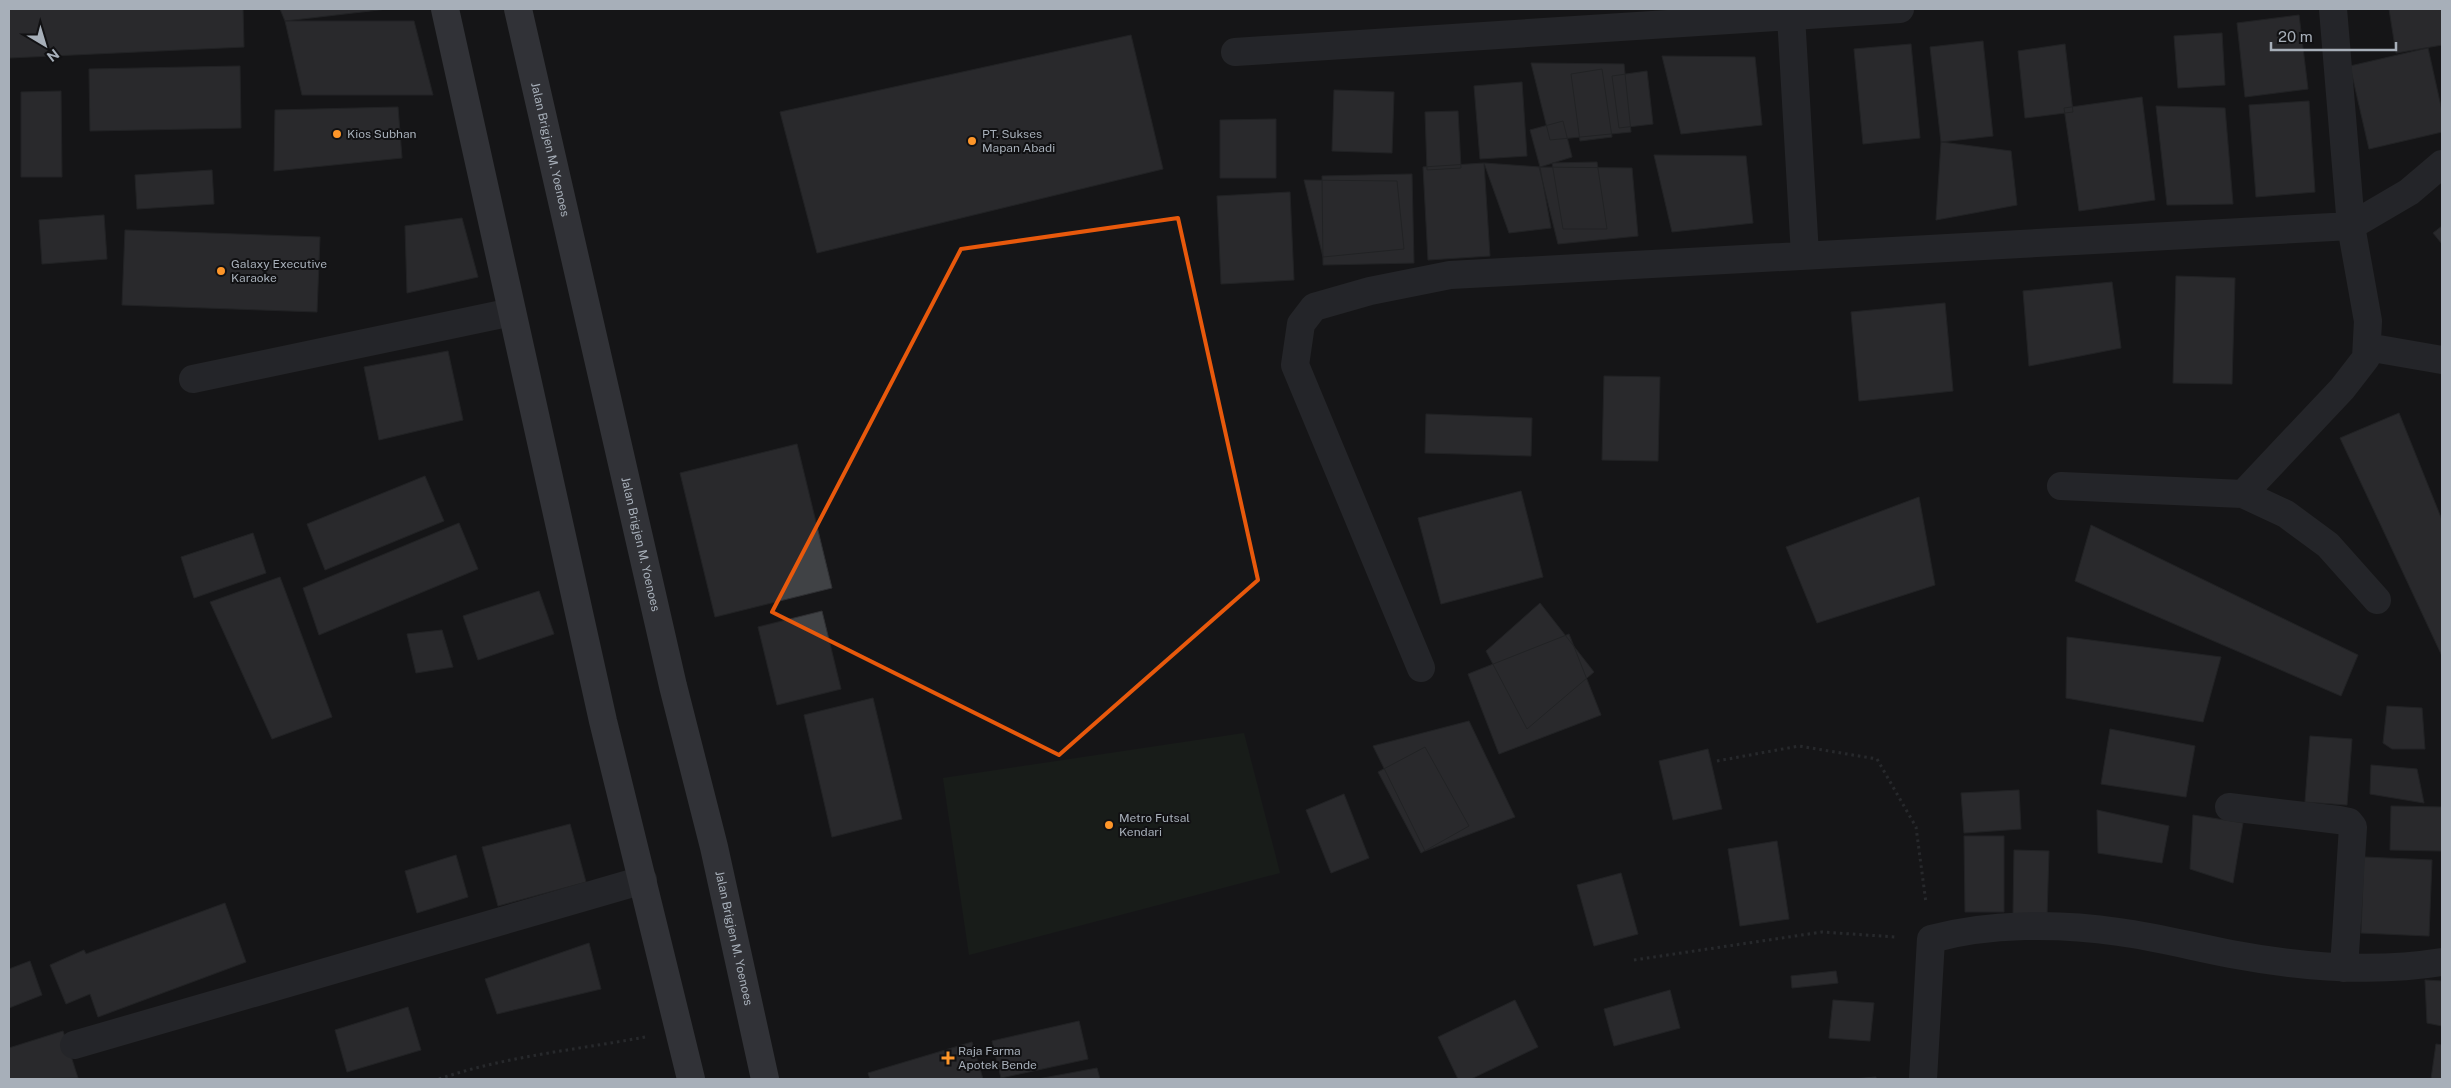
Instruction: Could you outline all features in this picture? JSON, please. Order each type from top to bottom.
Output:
[{"type":"main road","points":[[444,9],[603,721],[691,1079]]},
{"type":"main road","name":"Jalan Brigjen M. Yoenoes","points":[[518,9],[673,686],[714,848],[765,1079]]},
{"type":"street","points":[[1235,52],[1900,9]]},
{"type":"street","points":[[2243,494],[2342,389],[2366,358],[2368,321],[2351,226],[2333,9]]},
{"type":"street","points":[[1791,16],[1805,255]]},
{"type":"street","points":[[1421,668],[1295,365],[1301,324],[1314,307],[1356,294],[1450,276],[2351,226],[2408,192],[2442,164]]},
{"type":"street","points":[[193,379],[512,312]]},
{"type":"street","points":[[2366,347],[2442,360]]},
{"type":"street","points":[[2061,486],[2243,494],[2286,514],[2328,545],[2377,600]]},
{"type":"street","points":[[2229,807],[2339,820],[2348,822],[2353,827],[2344,968]]},
{"type":"street","points":[[74,1045],[643,880]]},
{"type":"street","points":[[1923,1079],[1931,939],[1955,932],[2028,926],[2110,931],[2233,954],[2344,968],[2374,968],[2442,962]]},
{"type":"path","points":[[1634,960],[1822,932],[1931,939],[1916,826],[1877,759],[1799,746],[1717,761]]},
{"type":"path","points":[[439,1079],[476,1066],[524,1056],[586,1048],[678,1031]]},
{"type":"highlighted area","points":[[1178,218],[1258,580],[1059,755],[772,612],[961,249]]},
{"type":"shaded area","name":"Metro Futsal Kendari","points":[[1244,733],[1280,873],[969,955],[943,778]]},
{"type":"building","points":[[9,9],[243,9],[244,47],[9,58]]},
{"type":"building","points":[[280,9],[387,9],[285,21]]},
{"type":"building","points":[[2389,9],[2442,9],[2442,45],[2396,53]]},
{"type":"building","points":[[2299,15],[2308,89],[2245,97],[2237,23]]},
{"type":"building","points":[[285,21],[414,21],[433,95],[302,95]]},
{"type":"building","points":[[2222,33],[2225,85],[2178,88],[2174,36]]},
{"type":"building","name":"PT. Sukses Mapan Abadi","points":[[1131,35],[1163,169],[817,253],[780,112]]},
{"type":"building","points":[[1983,41],[1993,136],[1941,142],[1930,47]]},
{"type":"building","points":[[1911,44],[1920,138],[1863,144],[1854,49]]},
{"type":"building","points":[[2065,44],[2073,112],[2025,118],[2018,51]]},
{"type":"building","points":[[2428,48],[2442,111],[2442,132],[2369,149],[2350,66]]},
{"type":"building","points":[[1662,56],[1755,57],[1762,125],[1681,134]]},
{"type":"building","points":[[1531,63],[1624,64],[1631,132],[1550,140]]},
{"type":"building","points":[[240,66],[241,128],[90,131],[89,69]]},
{"type":"building","points":[[1602,69],[1612,137],[1580,141],[1571,74]]},
{"type":"building","points":[[1647,71],[1653,124],[1619,128],[1612,76]]},
{"type":"building","points":[[1522,82],[1527,156],[1480,159],[1474,86]]},
{"type":"building","points":[[1334,90],[1394,92],[1392,153],[1332,151]]},
{"type":"building","points":[[61,91],[62,177],[21,177],[21,92]]},
{"type":"building","points":[[2142,97],[2155,200],[2079,211],[2064,108]]},
{"type":"building","points":[[2309,101],[2315,192],[2256,197],[2249,105]]},
{"type":"building","points":[[2156,106],[2225,108],[2233,204],[2167,205]]},
{"type":"building","name":"Kios Subhan","points":[[398,107],[402,158],[274,171],[275,110]]},
{"type":"building","points":[[1458,111],[1461,168],[1427,170],[1425,112]]},
{"type":"building","points":[[1276,119],[1276,178],[1220,178],[1220,120]]},
{"type":"building","points":[[1563,121],[1572,157],[1540,167],[1530,130]]},
{"type":"building","points":[[1941,142],[2011,151],[2017,205],[1936,220]]},
{"type":"building","points":[[1654,155],[1746,156],[1753,223],[1672,232]]},
{"type":"building","points":[[1597,162],[1607,229],[1563,229],[1552,163]]},
{"type":"building","points":[[1484,163],[1490,256],[1428,260],[1423,167]]},
{"type":"building","points":[[1484,163],[1540,167],[1551,228],[1509,233]]},
{"type":"building","points":[[1539,167],[1632,168],[1638,236],[1558,244]]},
{"type":"building","points":[[212,170],[214,204],[137,209],[135,175]]},
{"type":"building","points":[[1412,174],[1414,263],[1323,265],[1322,176]]},
{"type":"building","points":[[1304,180],[1397,181],[1404,249],[1323,257]]},
{"type":"building","points":[[1290,192],[1294,280],[1221,284],[1217,196]]},
{"type":"building","points":[[104,215],[107,259],[42,264],[39,220]]},
{"type":"building","points":[[462,218],[478,277],[407,293],[405,226]]},
{"type":"building","points":[[2442,226],[2442,244],[2433,233]]},
{"type":"building","name":"Galaxy Executive Karaoke","points":[[125,230],[320,237],[317,312],[122,305]]},
{"type":"building","points":[[2176,276],[2235,278],[2232,384],[2173,383]]},
{"type":"building","points":[[2112,282],[2121,348],[2029,366],[2023,291]]},
{"type":"building","points":[[1945,303],[1953,391],[1859,401],[1851,312]]},
{"type":"building","points":[[448,351],[463,420],[379,440],[364,367]]},
{"type":"building","points":[[1604,376],[1660,377],[1658,461],[1602,460]]},
{"type":"building","points":[[2399,413],[2442,520],[2442,656],[2340,438]]},
{"type":"building","points":[[1426,414],[1532,418],[1531,456],[1425,453]]},
{"type":"building","points":[[797,444],[832,588],[715,617],[680,473]]},
{"type":"building","points":[[425,476],[444,521],[325,570],[307,524]]},
{"type":"building","points":[[1521,491],[1543,577],[1441,604],[1418,518]]},
{"type":"building","points":[[1919,497],[1935,585],[1817,623],[1786,547]]},
{"type":"building","points":[[459,523],[478,569],[319,635],[303,588]]},
{"type":"building","points":[[2091,525],[2358,655],[2341,696],[2075,581]]},
{"type":"building","points":[[253,533],[266,573],[194,598],[181,557]]},
{"type":"building","points":[[280,577],[332,717],[272,739],[210,602]]},
{"type":"building","points":[[539,591],[554,634],[478,660],[463,616]]},
{"type":"building","points":[[1540,603],[1594,672],[1527,729],[1486,651]]},
{"type":"building","points":[[822,611],[841,689],[777,705],[758,627]]},
{"type":"building","points":[[442,630],[453,667],[416,673],[407,634]]},
{"type":"building","points":[[1569,634],[1601,715],[1499,754],[1468,674]]},
{"type":"building","points":[[2067,637],[2221,657],[2203,722],[2066,698]]},
{"type":"building","points":[[873,698],[902,819],[832,837],[804,715]]},
{"type":"building","points":[[2387,706],[2422,708],[2425,749],[2392,749],[2383,743]]},
{"type":"building","points":[[1469,721],[1515,817],[1425,851],[1373,746]]},
{"type":"building","points":[[2110,729],[2195,746],[2186,797],[2101,784]]},
{"type":"building","points":[[2310,736],[2352,739],[2347,805],[2305,802]]},
{"type":"building","points":[[1425,747],[1469,826],[1421,853],[1378,772]]},
{"type":"building","points":[[1708,749],[1722,809],[1673,820],[1659,761]]},
{"type":"building","points":[[2371,765],[2417,769],[2424,803],[2370,794]]},
{"type":"building","points":[[2019,790],[2021,829],[1964,833],[1961,793]]},
{"type":"building","points":[[1344,794],[1369,858],[1331,873],[1306,810]]},
{"type":"building","points":[[2391,806],[2442,807],[2442,851],[2390,850]]},
{"type":"building","points":[[2097,810],[2169,826],[2162,863],[2098,853]]},
{"type":"building","points":[[2193,815],[2243,823],[2233,883],[2190,869]]},
{"type":"building","points":[[570,824],[586,882],[498,906],[482,847]]},
{"type":"building","points":[[1964,836],[2004,836],[2004,912],[1965,912]]},
{"type":"building","points":[[1777,841],[1789,919],[1740,926],[1728,849]]},
{"type":"building","points":[[2014,850],[2049,851],[2047,915],[2013,914]]},
{"type":"building","points":[[456,855],[468,897],[417,913],[405,871]]},
{"type":"building","points":[[2364,857],[2432,860],[2429,936],[2361,933]]},
{"type":"building","points":[[1621,873],[1638,934],[1594,946],[1577,885]]},
{"type":"building","points":[[225,903],[246,962],[98,1017],[90,994],[66,1004],[50,965],[84,950],[86,954]]},
{"type":"building","points":[[589,943],[601,989],[497,1014],[485,979]]},
{"type":"building","points":[[30,961],[42,995],[9,1008],[9,969]]},
{"type":"building","points":[[1836,971],[1838,983],[1792,988],[1791,976]]},
{"type":"building","points":[[2425,980],[2442,981],[2442,1026],[2427,1023]]},
{"type":"building","points":[[1670,990],[1680,1028],[1614,1046],[1604,1009]]},
{"type":"building","points":[[1515,1000],[1538,1047],[1471,1079],[1458,1079],[1438,1037]]},
{"type":"building","points":[[1833,1000],[1874,1003],[1870,1041],[1829,1038]]},
{"type":"building","points":[[408,1007],[421,1050],[347,1072],[335,1030]]},
{"type":"building","points":[[1079,1021],[1088,1059],[1001,1078],[992,1041]]},
{"type":"building","points":[[63,1031],[78,1078],[9,1079],[9,1048]]},
{"type":"building","name":"Raja Farma Apotek Bende","points":[[972,1042],[983,1079],[870,1079],[868,1073]]},
{"type":"building","points":[[2436,1044],[2442,1045],[2442,1079],[2431,1079]]},
{"type":"building","points":[[1097,1068],[1100,1079],[1038,1079]]},
{"type":"building","points":[[1876,1077],[1876,1079],[1853,1079]]},
{"type":"place","name":"Kios Subhan","points":[[337,134]]},
{"type":"place","name":"PT. Sukses Mapan Abadi","points":[[972,141]]},
{"type":"place","name":"Galaxy Executive Karaoke","points":[[221,271]]},
{"type":"place","name":"Metro Futsal Kendari","points":[[1109,825]]},
{"type":"place","name":"Raja Farma Apotek Bende","points":[[948,1058]]}]
